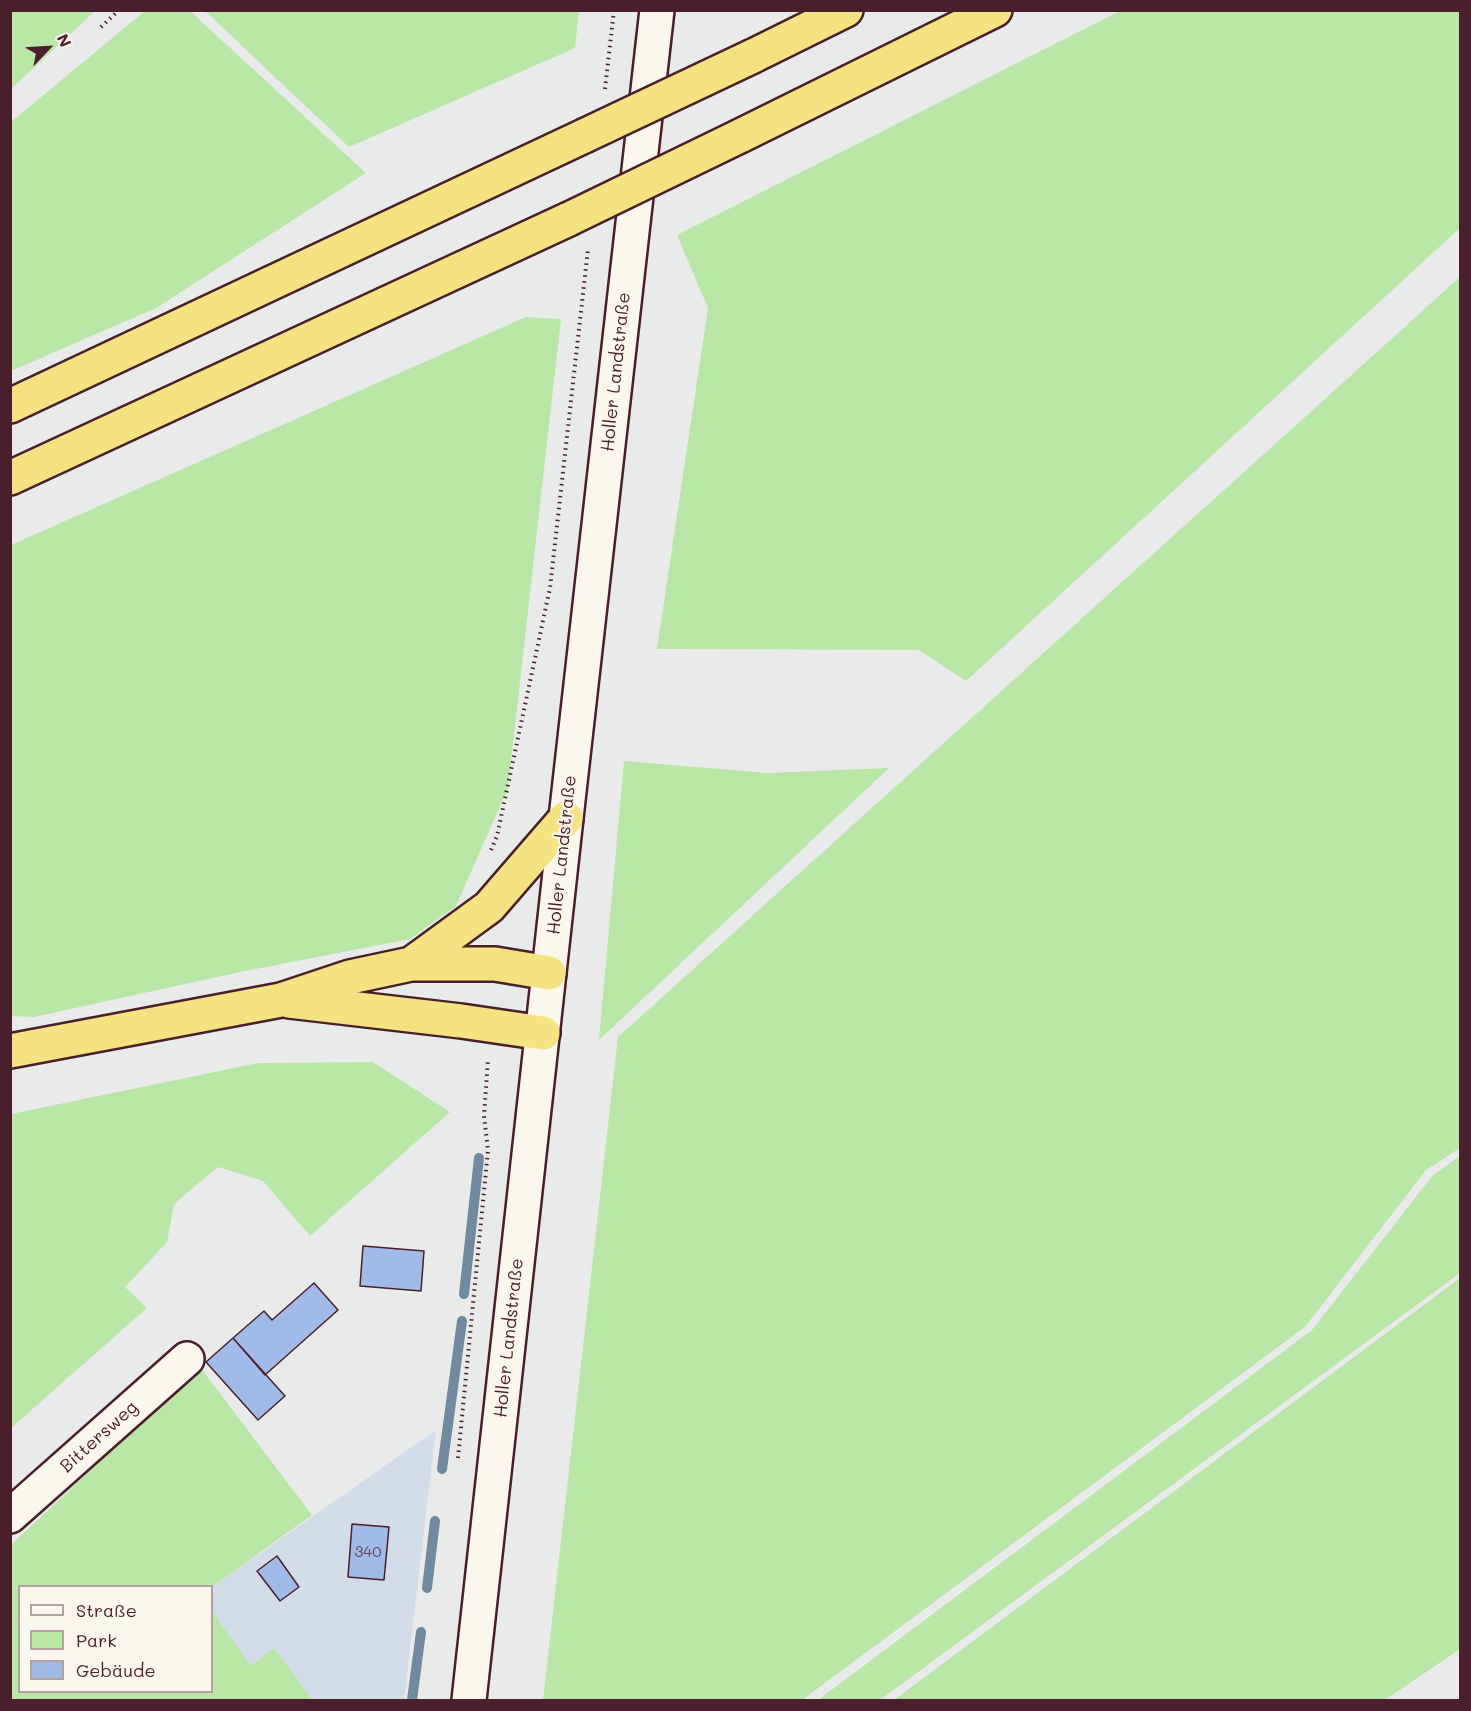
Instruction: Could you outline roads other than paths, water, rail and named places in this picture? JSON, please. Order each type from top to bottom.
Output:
[{"type":"highway","points":[[10,406],[846,10]]},
{"type":"highway","points":[[10,478],[569,219],[995,10]]},
{"type":"highway","points":[[411,964],[489,907],[566,818]]},
{"type":"highway","points":[[10,1051],[281,1000],[350,977],[411,964],[495,964],[549,973]]},
{"type":"highway","points":[[281,1000],[543,1033]]},
{"type":"main road","name":"Holler Landstraße","points":[[470,1701],[657,10]]},
{"type":"main road","name":"Bittersweg","points":[[10,1516],[187,1359]]},
{"type":"waterway","points":[[464,1294],[479,1158]]},
{"type":"waterway","points":[[442,1469],[462,1321]]},
{"type":"waterway","points":[[427,1588],[435,1521]]},
{"type":"waterway","points":[[412,1700],[421,1632]]}]
